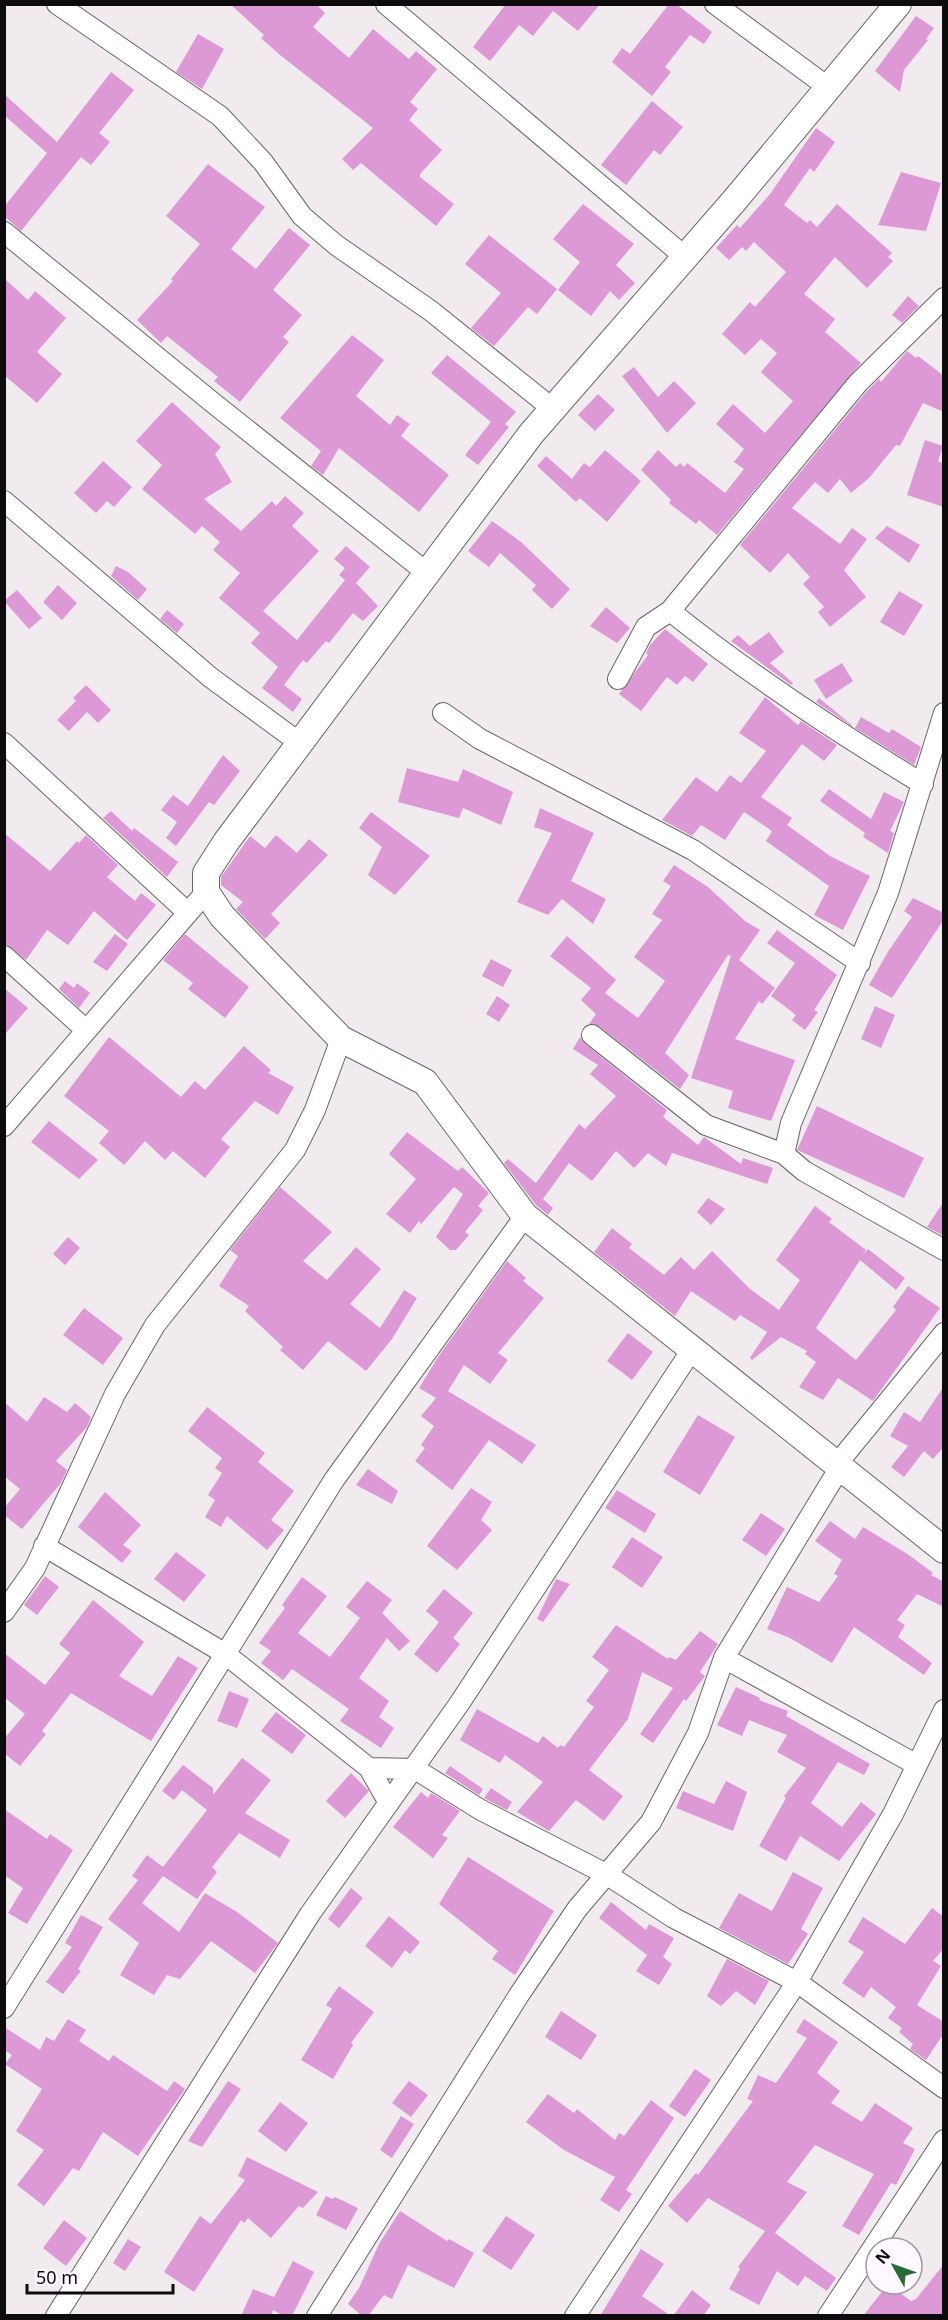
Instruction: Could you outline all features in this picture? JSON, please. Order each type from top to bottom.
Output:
[{"type":"street","points":[[57,4],[220,116],[263,162],[302,216],[336,245],[431,311],[553,409]]},
{"type":"street","points":[[386,4],[685,257]]},
{"type":"street","points":[[715,4],[829,88]]},
{"type":"street","points":[[898,4],[829,88],[553,409],[427,573],[221,850],[206,873],[206,892],[222,916],[341,1039],[425,1082],[525,1216],[691,1351],[944,1550]]},
{"type":"street","points":[[4,232],[212,402],[427,573]]},
{"type":"street","points":[[618,679],[646,627],[670,611],[858,382],[944,298]]},
{"type":"street","points":[[4,501],[210,678],[301,744]]},
{"type":"street","points":[[670,611],[747,671],[839,733],[923,784]]},
{"type":"street","points":[[443,712],[480,739],[693,850],[860,963]]},
{"type":"street","points":[[784,1154],[791,1123],[888,893],[944,713]]},
{"type":"street","points":[[4,743],[188,912]]},
{"type":"street","points":[[4,1126],[206,892]]},
{"type":"street","points":[[4,956],[86,1030]]},
{"type":"street","points":[[592,1035],[706,1125],[784,1154],[804,1171],[944,1250]]},
{"type":"street","points":[[4,1612],[35,1568],[115,1394],[155,1325],[295,1150],[315,1110],[341,1039]]},
{"type":"street","points":[[4,2008],[334,1480],[525,1216]]},
{"type":"street","points":[[317,2316],[519,1995],[577,1909],[651,1822],[698,1733],[724,1658],[838,1466],[944,1332]]},
{"type":"street","points":[[56,2316],[310,1914],[415,1769],[691,1351]]},
{"type":"street","points":[[44,1546],[224,1653],[369,1768],[389,1803]]},
{"type":"street","points":[[724,1658],[917,1765]]},
{"type":"street","points":[[575,2316],[797,1982],[893,1814],[944,1710]]},
{"type":"street","points":[[369,1768],[415,1769],[481,1810],[606,1874],[674,1918],[797,1982],[944,2088]]},
{"type":"street","points":[[828,2316],[944,2140]]},
{"type":"building","points":[[230,4],[316,4],[325,13],[313,27],[349,58],[373,29],[409,59],[416,51],[437,69],[410,102],[418,109],[409,120],[442,150],[420,174],[420,177],[454,204],[436,226],[361,163],[353,170],[342,159],[373,128],[280,55],[261,38],[264,35]]},
{"type":"building","points":[[506,4],[600,4],[578,31],[553,11],[533,36],[519,25],[490,61],[473,47]]},
{"type":"building","points":[[669,4],[676,4],[712,32],[704,44],[690,35],[665,67],[671,72],[652,96],[612,62],[622,48],[630,54]]},
{"type":"building","points":[[916,16],[934,28],[926,39],[928,40],[904,70],[900,92],[875,71]]},
{"type":"building","points":[[198,34],[224,49],[202,89],[176,72]]},
{"type":"building","points":[[111,72],[134,90],[99,133],[110,142],[91,165],[81,157],[21,231],[4,216],[4,207],[47,153],[4,115],[4,94],[57,142]]},
{"type":"building","points":[[652,101],[683,127],[660,155],[654,150],[626,185],[601,165]]},
{"type":"building","points":[[816,128],[835,142],[814,172],[810,168],[784,205],[807,223],[810,220],[817,227],[837,204],[892,253],[888,257],[893,261],[867,288],[835,257],[804,294],[835,319],[825,332],[861,363],[717,535],[699,520],[696,524],[669,503],[671,500],[641,470],[658,450],[676,467],[680,463],[684,467],[687,463],[725,493],[744,469],[734,462],[744,449],[716,424],[733,404],[765,433],[793,401],[761,372],[777,353],[761,339],[745,355],[722,334],[750,302],[755,307],[786,272],[754,242],[746,251],[742,247],[729,260],[716,248],[737,225],[740,228],[770,194]]},
{"type":"building","points":[[208,164],[265,207],[231,249],[256,269],[289,228],[310,245],[273,290],[302,315],[283,337],[289,342],[240,402],[214,381],[218,377],[167,336],[161,343],[137,320],[173,281],[171,279],[200,244],[166,216]]},
{"type":"building","points":[[901,172],[941,183],[926,231],[878,225]]},
{"type":"building","points":[[583,204],[634,244],[616,265],[635,283],[619,300],[610,291],[591,316],[558,290],[580,262],[553,239]]},
{"type":"building","points":[[489,235],[557,289],[537,314],[528,307],[494,346],[471,328],[501,293],[465,264]]},
{"type":"building","points":[[4,278],[28,300],[35,291],[66,318],[37,352],[62,374],[37,403],[4,375]]},
{"type":"building","points":[[908,296],[919,306],[902,323],[892,315]]},
{"type":"building","points":[[352,335],[384,360],[356,396],[390,425],[397,415],[410,424],[401,436],[449,475],[419,512],[339,448],[323,475],[311,466],[321,451],[280,418]]},
{"type":"building","points":[[907,351],[916,358],[918,356],[944,376],[944,412],[923,403],[900,446],[896,445],[869,478],[851,493],[840,479],[828,493],[815,482],[792,508],[840,544],[852,528],[867,539],[844,570],[866,597],[830,627],[818,612],[824,607],[803,584],[810,577],[788,553],[770,573],[740,545],[867,391],[879,379],[881,382]]},
{"type":"building","points":[[447,355],[516,412],[505,424],[509,427],[478,465],[465,455],[491,422],[431,373]]},
{"type":"building","points":[[634,367],[658,397],[674,381],[696,403],[667,433],[622,376]]},
{"type":"building","points":[[598,394],[615,410],[595,431],[578,415]]},
{"type":"building","points":[[172,402],[221,447],[215,454],[232,482],[204,499],[241,531],[272,501],[276,506],[285,496],[304,513],[292,526],[319,551],[263,611],[297,640],[345,580],[339,575],[345,568],[334,559],[346,546],[370,567],[356,583],[378,606],[363,621],[353,613],[329,643],[326,641],[307,663],[303,660],[284,685],[302,699],[293,712],[262,688],[278,667],[251,643],[260,633],[219,598],[240,573],[213,550],[220,542],[202,526],[195,534],[142,489],[162,465],[136,441]]},
{"type":"building","points":[[925,440],[943,446],[938,461],[944,464],[944,507],[907,495]]},
{"type":"building","points":[[605,450],[641,481],[607,522],[580,498],[576,502],[537,466],[546,456],[572,479],[584,463],[590,467]]},
{"type":"building","points":[[103,461],[132,487],[114,507],[107,501],[96,513],[74,493]]},
{"type":"building","points":[[492,521],[521,542],[570,589],[552,609],[532,590],[536,585],[500,553],[489,567],[468,551]]},
{"type":"building","points":[[887,526],[920,545],[909,563],[875,538]]},
{"type":"building","points":[[116,566],[128,572],[147,589],[138,600],[111,576]]},
{"type":"building","points":[[58,585],[77,603],[62,620],[43,602]]},
{"type":"building","points":[[17,590],[42,618],[29,629],[4,601]]},
{"type":"building","points":[[899,591],[923,605],[904,636],[880,622]]},
{"type":"building","points":[[606,607],[630,628],[617,643],[590,626]]},
{"type":"building","points":[[167,610],[184,624],[177,633],[160,619]]},
{"type":"building","points":[[665,629],[708,664],[693,682],[685,676],[677,685],[667,677],[641,711],[619,694],[648,655],[646,653],[650,645]]},
{"type":"building","points":[[769,632],[784,652],[770,663],[793,683],[791,685],[731,641],[738,635],[750,646]]},
{"type":"building","points":[[842,663],[853,681],[826,699],[814,680]]},
{"type":"building","points":[[86,685],[111,710],[98,723],[87,712],[69,731],[57,720],[76,701],[73,698]]},
{"type":"building","points":[[765,697],[798,725],[801,721],[837,745],[824,761],[802,744],[761,797],[792,818],[787,825],[830,856],[870,876],[843,930],[814,915],[829,886],[766,841],[772,831],[744,812],[725,840],[701,825],[692,836],[662,820],[696,777],[717,792],[730,775],[741,783],[766,751],[739,733]]},
{"type":"building","points":[[819,698],[852,725],[852,726],[816,702]]},
{"type":"building","points":[[861,717],[889,733],[892,729],[921,747],[914,765],[855,728]]},
{"type":"building","points":[[223,755],[240,771],[214,805],[209,802],[176,846],[166,838],[177,822],[161,810],[173,795],[188,806]]},
{"type":"building","points":[[407,768],[458,782],[463,769],[513,792],[501,825],[463,808],[459,818],[398,802]]},
{"type":"building","points":[[829,789],[871,819],[884,792],[904,802],[890,831],[894,833],[888,853],[863,837],[865,833],[820,801]]},
{"type":"building","points":[[540,808],[594,833],[571,881],[606,899],[593,924],[562,899],[548,915],[517,902],[552,833],[534,827]]},
{"type":"building","points":[[111,811],[132,831],[134,828],[178,862],[167,877],[103,818]]},
{"type":"building","points":[[371,812],[430,856],[395,895],[368,875],[382,847],[359,828]]},
{"type":"building","points":[[4,833],[50,871],[77,841],[79,843],[86,835],[118,865],[107,877],[135,901],[141,893],[156,905],[127,940],[94,911],[68,945],[47,930],[26,960],[4,943]]},
{"type":"building","points":[[276,835],[297,853],[309,839],[328,855],[271,914],[280,923],[265,939],[236,909],[243,902],[221,885],[221,877],[250,836],[265,848]]},
{"type":"building","points":[[674,865],[708,887],[745,921],[760,930],[739,960],[775,988],[762,1004],[759,1001],[735,1039],[795,1060],[771,1121],[728,1108],[733,1091],[691,1078],[731,956],[728,955],[665,1053],[689,1075],[680,1089],[599,1026],[589,1024],[596,1014],[581,1000],[591,988],[550,956],[567,936],[616,980],[605,993],[638,1018],[665,981],[634,957],[662,920],[652,914],[671,886],[663,881]]},
{"type":"building","points":[[913,898],[944,913],[944,919],[892,998],[869,985],[889,950],[912,917],[904,911]]},
{"type":"building","points":[[777,930],[837,975],[814,1010],[818,1012],[805,1030],[792,1020],[796,1015],[771,996],[795,963],[767,943]]},
{"type":"building","points":[[115,934],[128,944],[107,971],[93,962]]},
{"type":"building","points":[[185,934],[249,987],[225,1018],[188,989],[193,983],[163,960]]},
{"type":"building","points":[[491,959],[512,970],[503,987],[482,976]]},
{"type":"building","points":[[65,981],[74,988],[77,983],[90,993],[79,1008],[59,989]]},
{"type":"building","points":[[4,988],[28,1008],[4,1035]]},
{"type":"building","points":[[497,996],[510,1005],[499,1022],[486,1014]]},
{"type":"building","points":[[875,1006],[895,1015],[881,1048],[861,1039]]},
{"type":"building","points":[[109,1037],[181,1097],[195,1081],[205,1090],[244,1046],[271,1070],[268,1073],[294,1087],[278,1115],[255,1101],[221,1139],[230,1147],[205,1178],[173,1151],[165,1160],[145,1141],[124,1165],[99,1143],[109,1131],[64,1096]]},
{"type":"building","points":[[580,1037],[585,1044],[667,1110],[663,1117],[698,1145],[704,1137],[741,1164],[743,1158],[773,1168],[767,1184],[672,1153],[666,1166],[648,1153],[634,1168],[616,1151],[592,1181],[569,1163],[543,1199],[553,1208],[548,1215],[536,1205],[504,1163],[508,1159],[536,1183],[579,1124],[585,1129],[616,1096],[590,1074],[598,1065],[573,1049]]},
{"type":"building","points":[[817,1106],[924,1158],[904,1198],[797,1150]]},
{"type":"building","points":[[49,1121],[98,1160],[79,1179],[31,1142]]},
{"type":"building","points":[[407,1132],[458,1171],[462,1167],[489,1193],[478,1206],[483,1210],[465,1232],[469,1235],[456,1250],[450,1250],[436,1237],[463,1194],[454,1187],[410,1233],[386,1214],[416,1179],[389,1154]]},
{"type":"building","points":[[280,1187],[332,1232],[303,1261],[327,1280],[356,1247],[381,1269],[350,1304],[380,1328],[404,1290],[417,1298],[392,1339],[366,1371],[328,1341],[303,1370],[280,1350],[283,1347],[245,1311],[249,1306],[219,1286],[238,1256],[230,1250]]},
{"type":"building","points":[[708,1198],[725,1209],[711,1225],[697,1212]]},
{"type":"building","points":[[944,1201],[944,1236],[927,1227]]},
{"type":"building","points":[[815,1206],[832,1219],[829,1222],[866,1250],[863,1255],[868,1249],[905,1278],[896,1290],[860,1260],[816,1328],[818,1330],[856,1360],[896,1310],[893,1307],[908,1286],[940,1308],[873,1401],[838,1378],[823,1400],[799,1387],[816,1362],[805,1354],[807,1351],[781,1337],[752,1360],[750,1358],[767,1332],[740,1315],[735,1321],[691,1291],[675,1316],[594,1252],[612,1228],[632,1244],[629,1248],[664,1275],[681,1257],[694,1270],[712,1251],[750,1289],[779,1310],[800,1280],[776,1260]]},
{"type":"building","points":[[68,1237],[80,1248],[65,1265],[53,1254]]},
{"type":"building","points":[[507,1261],[526,1278],[523,1281],[544,1298],[498,1353],[508,1360],[490,1384],[464,1365],[448,1391],[536,1445],[522,1464],[489,1440],[452,1490],[415,1461],[425,1448],[421,1445],[434,1426],[421,1416],[436,1398],[419,1388],[438,1357]]},
{"type":"building","points":[[84,1308],[123,1338],[103,1365],[63,1335]]},
{"type":"building","points":[[628,1333],[653,1352],[632,1380],[607,1361]]},
{"type":"building","points":[[944,1386],[944,1447],[933,1459],[924,1451],[904,1477],[891,1467],[908,1446],[890,1436],[904,1412],[920,1422]]},
{"type":"building","points":[[44,1397],[67,1412],[75,1403],[91,1417],[87,1427],[56,1461],[67,1470],[61,1483],[22,1529],[4,1515],[4,1508],[20,1489],[4,1476],[4,1402],[27,1422]]},
{"type":"building","points":[[207,1407],[265,1453],[258,1462],[294,1491],[271,1520],[284,1530],[267,1550],[227,1516],[221,1527],[205,1517],[215,1500],[208,1495],[222,1473],[215,1468],[222,1458],[188,1431]]},
{"type":"building","points":[[698,1415],[735,1437],[700,1495],[663,1472]]},
{"type":"building","points":[[368,1469],[398,1491],[392,1504],[356,1485]]},
{"type":"building","points":[[471,1488],[492,1502],[481,1520],[492,1530],[457,1570],[427,1546]]},
{"type":"building","points":[[617,1490],[656,1514],[645,1533],[605,1508]]},
{"type":"building","points":[[105,1492],[141,1525],[123,1545],[132,1551],[122,1563],[78,1527]]},
{"type":"building","points":[[761,1513],[785,1529],[766,1556],[742,1540]]},
{"type":"building","points":[[830,1521],[855,1539],[863,1527],[909,1555],[933,1573],[931,1575],[944,1582],[944,1607],[917,1594],[897,1620],[905,1625],[898,1637],[932,1663],[924,1675],[854,1627],[832,1663],[790,1638],[767,1629],[787,1587],[819,1602],[838,1576],[834,1574],[842,1560],[815,1541]]},
{"type":"building","points":[[632,1537],[663,1557],[642,1588],[612,1567]]},
{"type":"building","points":[[176,1552],[206,1575],[184,1602],[154,1579]]},
{"type":"building","points":[[45,1576],[59,1587],[37,1615],[24,1605]]},
{"type":"building","points":[[302,1577],[327,1596],[298,1633],[330,1657],[360,1618],[346,1607],[367,1581],[392,1600],[382,1613],[410,1641],[399,1651],[387,1638],[359,1678],[389,1701],[379,1717],[394,1728],[381,1748],[340,1721],[349,1709],[292,1669],[283,1680],[261,1663],[271,1651],[259,1643],[285,1608],[282,1605]]},
{"type":"building","points":[[556,1579],[570,1584],[543,1622],[537,1619]]},
{"type":"building","points":[[444,1589],[473,1613],[453,1638],[460,1644],[437,1673],[414,1654],[439,1622],[426,1611]]},
{"type":"building","points":[[93,1600],[144,1642],[119,1676],[152,1696],[178,1656],[198,1668],[151,1741],[71,1693],[42,1731],[46,1734],[20,1766],[4,1753],[4,1739],[25,1714],[4,1697],[4,1653],[45,1685],[70,1653],[59,1644]]},
{"type":"building","points":[[616,1625],[668,1659],[669,1657],[676,1660],[700,1631],[718,1644],[700,1672],[705,1676],[686,1701],[684,1699],[653,1743],[640,1734],[673,1688],[642,1672],[628,1719],[589,1770],[623,1796],[604,1821],[576,1800],[549,1831],[517,1812],[543,1782],[505,1755],[500,1763],[460,1740],[477,1709],[538,1743],[543,1736],[558,1748],[560,1745],[564,1747],[594,1707],[586,1701],[609,1670],[592,1657]]},
{"type":"building","points":[[736,1687],[760,1698],[759,1700],[788,1711],[786,1716],[870,1764],[864,1775],[838,1762],[811,1803],[842,1827],[861,1802],[876,1814],[839,1861],[800,1836],[786,1861],[759,1846],[786,1798],[784,1796],[806,1768],[777,1752],[787,1735],[749,1720],[742,1736],[717,1725]]},
{"type":"building","points":[[229,1691],[249,1699],[237,1728],[217,1721]]},
{"type":"building","points":[[276,1712],[306,1735],[292,1754],[261,1731]]},
{"type":"building","points":[[242,1758],[271,1780],[245,1813],[290,1840],[280,1858],[239,1833],[212,1867],[217,1872],[197,1899],[163,1876],[142,1903],[179,1932],[205,1893],[237,1912],[278,1943],[255,1973],[211,1941],[180,1979],[167,1975],[154,1995],[120,1975],[139,1943],[108,1919],[138,1880],[132,1876],[147,1855],[163,1867],[207,1810],[182,1790],[174,1800],[162,1791],[183,1765],[213,1788],[213,1795]]},
{"type":"building","points":[[450,1766],[483,1789],[479,1795],[445,1773]]},
{"type":"building","points":[[351,1773],[369,1791],[345,1818],[326,1801]]},
{"type":"building","points":[[726,1781],[747,1792],[733,1831],[676,1808],[683,1791],[714,1804]]},
{"type":"building","points":[[491,1788],[512,1802],[507,1810],[484,1798]]},
{"type":"building","points":[[421,1792],[428,1798],[431,1793],[460,1811],[442,1835],[448,1838],[433,1858],[393,1827]]},
{"type":"building","points":[[4,1809],[47,1839],[50,1834],[73,1850],[27,1924],[8,1913],[23,1888],[4,1875]]},
{"type":"building","points":[[468,1857],[554,1911],[515,1975],[492,1959],[498,1951],[439,1904]]},
{"type":"building","points":[[793,1872],[823,1888],[801,1929],[808,1934],[788,1964],[719,1928],[739,1893],[772,1911]]},
{"type":"building","points":[[351,1888],[363,1898],[339,1928],[328,1919]]},
{"type":"building","points":[[611,1902],[646,1930],[649,1924],[674,1938],[663,1957],[672,1964],[659,1985],[636,1971],[647,1955],[599,1918]]},
{"type":"building","points":[[932,1908],[944,1917],[944,1948],[933,1961],[941,1966],[917,2005],[944,2022],[944,2033],[926,2060],[910,2049],[913,2044],[899,2032],[902,2028],[888,2018],[896,2007],[871,1987],[864,1998],[842,1983],[864,1952],[848,1942],[863,1917],[905,1944]]},
{"type":"building","points":[[81,1915],[103,1927],[78,1969],[81,1971],[63,1994],[46,1982],[72,1947],[65,1943]]},
{"type":"building","points":[[389,1916],[420,1942],[410,1954],[405,1950],[392,1968],[365,1946]]},
{"type":"building","points":[[727,1959],[769,1981],[755,2005],[736,1991],[721,2006],[707,1996]]},
{"type":"building","points":[[339,1986],[374,2012],[351,2043],[353,2045],[333,2079],[301,2060],[332,2009],[326,2005]]},
{"type":"building","points":[[561,2011],[597,2035],[581,2060],[545,2037]]},
{"type":"building","points":[[68,2019],[86,2030],[79,2041],[109,2061],[113,2055],[167,2091],[174,2081],[185,2089],[138,2156],[103,2132],[79,2171],[73,2168],[44,2206],[17,2185],[44,2150],[16,2131],[42,2089],[5,2064],[12,2055],[4,2050],[4,2027],[40,2050],[46,2037],[54,2041]]},
{"type":"building","points":[[804,2019],[838,2042],[817,2073],[840,2091],[831,2103],[862,2122],[875,2103],[913,2128],[903,2143],[915,2149],[896,2185],[891,2183],[859,2235],[842,2226],[874,2174],[815,2145],[787,2182],[807,2192],[775,2233],[836,2278],[827,2291],[805,2276],[798,2286],[777,2271],[759,2305],[729,2289],[740,2269],[738,2267],[765,2231],[708,2198],[687,2223],[668,2206],[696,2173],[698,2175],[753,2101],[747,2099],[758,2075],[776,2083],[807,2038],[796,2032]]},
{"type":"building","points":[[695,2069],[711,2080],[685,2117],[669,2106]]},
{"type":"building","points":[[228,2081],[241,2089],[202,2147],[188,2141]]},
{"type":"building","points":[[409,2081],[428,2095],[411,2117],[392,2103]]},
{"type":"building","points":[[548,2094],[574,2113],[577,2109],[615,2140],[619,2133],[624,2136],[651,2100],[674,2118],[626,2190],[632,2194],[619,2212],[600,2200],[615,2177],[564,2150],[526,2122]]},
{"type":"building","points":[[280,2102],[308,2123],[286,2152],[258,2131]]},
{"type":"building","points":[[401,2116],[414,2124],[392,2158],[380,2150]]},
{"type":"building","points":[[247,2157],[318,2192],[303,2208],[299,2206],[271,2238],[248,2218],[244,2223],[241,2220],[194,2292],[164,2272],[200,2216],[211,2224],[245,2180],[238,2176]]},
{"type":"building","points":[[326,2196],[333,2199],[335,2197],[358,2208],[346,2230],[316,2215]]},
{"type":"building","points":[[400,2211],[447,2241],[449,2239],[474,2253],[454,2288],[408,2265],[392,2299],[384,2295],[368,2316],[362,2316],[348,2304],[359,2288],[379,2244]]},
{"type":"building","points":[[506,2216],[535,2235],[511,2270],[482,2251]]},
{"type":"building","points":[[64,2220],[87,2238],[66,2266],[43,2248]]},
{"type":"building","points":[[128,2239],[141,2247],[125,2271],[113,2263]]},
{"type":"building","points":[[641,2249],[664,2264],[642,2296],[671,2316],[600,2316]]},
{"type":"building","points":[[293,2261],[314,2272],[292,2316],[284,2316],[273,2310],[271,2316],[241,2316],[253,2289],[274,2297]]},
{"type":"building","points":[[944,2264],[944,2316],[863,2316],[879,2296],[904,2296],[911,2301],[918,2296],[924,2296],[924,2289]]},
{"type":"building","points":[[692,2290],[711,2305],[703,2316],[673,2316]]}]
